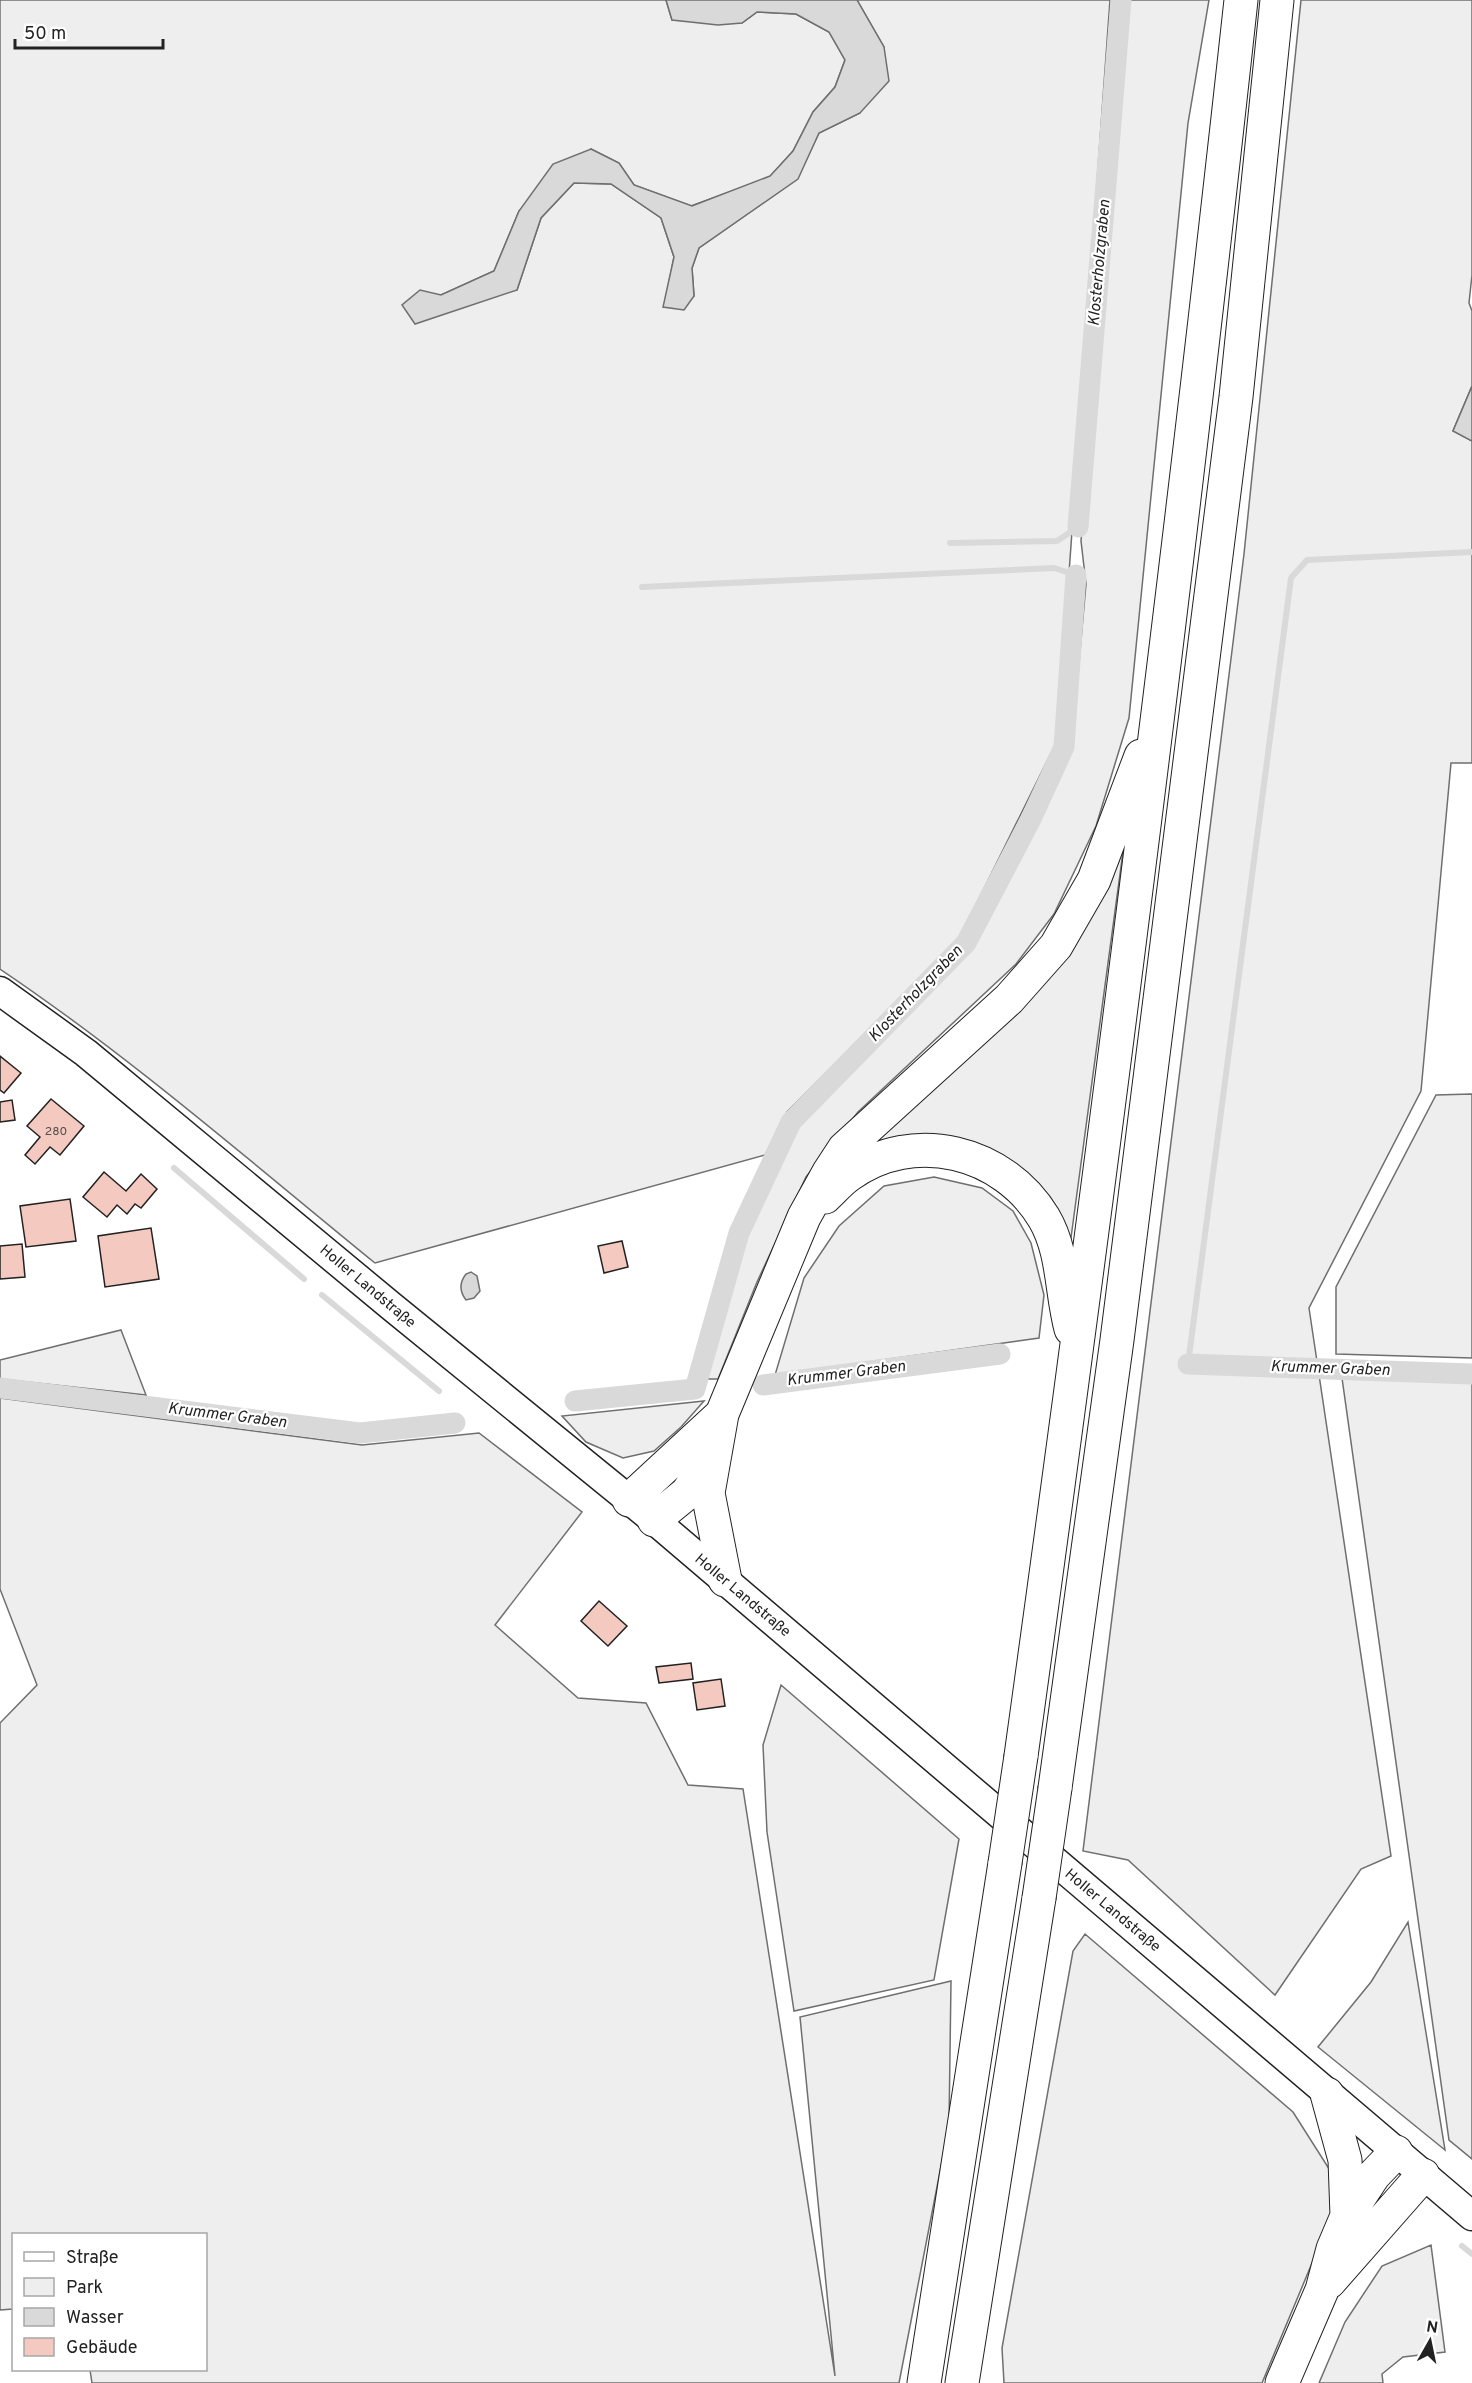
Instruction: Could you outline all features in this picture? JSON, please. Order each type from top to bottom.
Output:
[{"type":"highway","points":[[924,2383],[1021,1756],[1077,1352],[1159,720],[1241,0]]},
{"type":"highway","points":[[962,2383],[1039,1898],[1117,1340],[1233,421],[1277,0]]},
{"type":"highway","points":[[726,1580],[708,1493],[713,1455],[722,1414],[804,1217],[844,1149],[1009,999],[1056,946],[1094,880],[1118,823],[1134,771],[1159,720]]},
{"type":"highway","points":[[804,1217],[849,1175],[900,1152],[946,1150],[971,1156],[995,1169],[1015,1185],[1044,1218],[1060,1264],[1066,1310],[1077,1352]]},
{"type":"highway","points":[[629,1500],[722,1414]]},
{"type":"highway","points":[[654,1520],[687,1493],[713,1455]]},
{"type":"highway","points":[[1327,2094],[1345,2160],[1347,2216]]},
{"type":"highway","points":[[1282,2383],[1322,2290],[1333,2249],[1347,2216],[1374,2175],[1396,2152]]},
{"type":"highway","points":[[1322,2290],[1423,2175]]},
{"type":"highway","points":[[972,2319],[986,2365],[986,2383]]},
{"type":"main road","name":"Holler Landstraße","points":[[0,991],[86,1053],[376,1294],[654,1520],[1472,2216]]},
{"type":"green space","points":[[0,0],[666,0],[672,20],[742,23],[757,12],[796,14],[829,32],[845,60],[835,87],[813,112],[793,151],[770,177],[691,206],[634,185],[619,163],[591,149],[519,211],[494,271],[441,295],[403,305],[517,290],[541,218],[574,183],[611,184],[661,218],[674,257],[664,307],[694,296],[692,268],[699,248],[797,179],[819,133],[860,113],[884,47],[857,0],[1110,0],[1057,741],[959,939],[787,1112],[765,1155],[375,1263],[97,1038],[0,969]]},
{"type":"green space","points":[[1127,0],[1209,0],[1188,123],[1129,718],[1096,826],[1054,914],[1016,964],[858,1112],[806,1177],[757,1282],[718,1379],[700,1379],[744,1236],[799,1125],[975,944],[1071,752],[1086,584],[1081,541]]},
{"type":"green space","points":[[1301,0],[1472,0],[1472,275],[1469,303],[1472,311],[1472,386],[1453,431],[1472,441],[1472,763],[1451,763],[1421,1091],[1309,1308],[1391,1856],[1361,1869],[1275,1995],[1128,1860],[1083,1851],[1244,554]]},
{"type":"green space","points":[[1125,837],[1070,1245],[1003,1160],[856,1160],[940,1072]]},
{"type":"green space","points":[[1472,1094],[1472,1358],[1336,1354],[1336,1287],[1436,1095]]},
{"type":"green space","points":[[934,1177],[982,1188],[1013,1211],[1031,1243],[1044,1295],[1039,1338],[775,1375],[804,1278],[839,1226],[884,1186]]},
{"type":"green space","points":[[121,1330],[146,1395],[0,1379],[0,1360]]},
{"type":"green space","points":[[1342,1378],[1472,1383],[1472,2159],[1449,2140]]},
{"type":"green space","points":[[0,1398],[362,1445],[479,1433],[582,1512],[495,1625],[578,1698],[646,1703],[688,1785],[743,1789],[835,2376],[800,2017],[951,1981],[949,2125],[899,2383],[92,2383],[90,2371],[207,2371],[207,2233],[12,2233],[12,2309],[0,2310],[0,1723],[37,1685],[0,1589]]},
{"type":"green space","points":[[704,1401],[681,1427],[654,1451],[623,1458],[586,1442],[562,1416]]},
{"type":"green space","points":[[781,1685],[959,1839],[934,1980],[794,2011],[767,1832],[763,1745]]},
{"type":"green space","points":[[1408,1922],[1445,2150],[1318,2047],[1371,1982]]},
{"type":"green space","points":[[1085,1934],[1293,2112],[1333,2175],[1335,2208],[1262,2383],[1004,2383],[1002,2348],[1073,1951]]},
{"type":"green space","points":[[1431,2245],[1445,2352],[1403,2357],[1382,2374],[1383,2383],[1319,2383],[1345,2322],[1382,2266]]},
{"type":"water","points":[[666,0],[857,0],[884,47],[889,81],[860,113],[819,133],[798,179],[699,248],[692,268],[694,296],[684,310],[663,307],[674,257],[661,218],[611,184],[574,183],[541,218],[517,290],[415,324],[402,305],[420,290],[441,295],[494,271],[519,211],[553,164],[591,149],[619,163],[634,185],[692,206],[770,176],[793,151],[813,112],[835,87],[845,60],[829,32],[796,14],[757,12],[742,23],[718,25],[672,20]]},
{"type":"water","points":[[1472,386],[1472,441],[1453,431]]},
{"type":"water","points":[[471,1272],[477,1276],[480,1291],[474,1298],[466,1300],[461,1284],[466,1274]]},
{"type":"building","points":[[0,1056],[21,1073],[4,1093],[0,1090]]},
{"type":"building","points":[[51,1099],[84,1126],[60,1155],[50,1147],[35,1164],[25,1155],[40,1137],[27,1126]]},
{"type":"building","points":[[12,1100],[15,1120],[0,1122],[0,1102]]},
{"type":"building","points":[[104,1172],[126,1191],[141,1174],[157,1189],[141,1208],[135,1204],[127,1214],[117,1205],[107,1217],[83,1197]]},
{"type":"building","points":[[70,1199],[76,1241],[26,1247],[20,1206]]},
{"type":"building","points":[[151,1228],[159,1279],[105,1287],[98,1236]]},
{"type":"building","points":[[622,1241],[628,1267],[604,1273],[598,1246]]},
{"type":"building","points":[[22,1244],[25,1277],[0,1279],[0,1246]]},
{"type":"building","points":[[599,1601],[627,1626],[608,1646],[581,1621]]},
{"type":"building","points":[[691,1663],[693,1679],[659,1683],[656,1667]]},
{"type":"building","points":[[721,1679],[725,1706],[697,1710],[693,1683]]},
{"type":"waterway","name":"Klosterholzgraben","points":[[1078,527],[1121,0]]},
{"type":"waterway","points":[[950,543],[1057,541],[1078,527]]},
{"type":"waterway","points":[[1188,1364],[1291,578],[1307,560],[1472,552]]},
{"type":"waterway","points":[[642,587],[1054,568],[1076,575]]},
{"type":"waterway","name":"Klosterholzgraben","points":[[575,1401],[695,1389],[739,1233],[791,1122],[966,943],[1031,819],[1064,747],[1076,575]]},
{"type":"waterway","points":[[174,1168],[304,1279]]},
{"type":"waterway","points":[[322,1295],[439,1391]]},
{"type":"waterway","name":"Krummer Graben","points":[[763,1385],[1000,1354]]},
{"type":"waterway","name":"Krummer Graben","points":[[1188,1364],[1472,1374]]},
{"type":"waterway","name":"Krummer Graben","points":[[0,1388],[360,1433],[455,1423]]},
{"type":"waterway","points":[[1462,2246],[1472,2254]]}]
